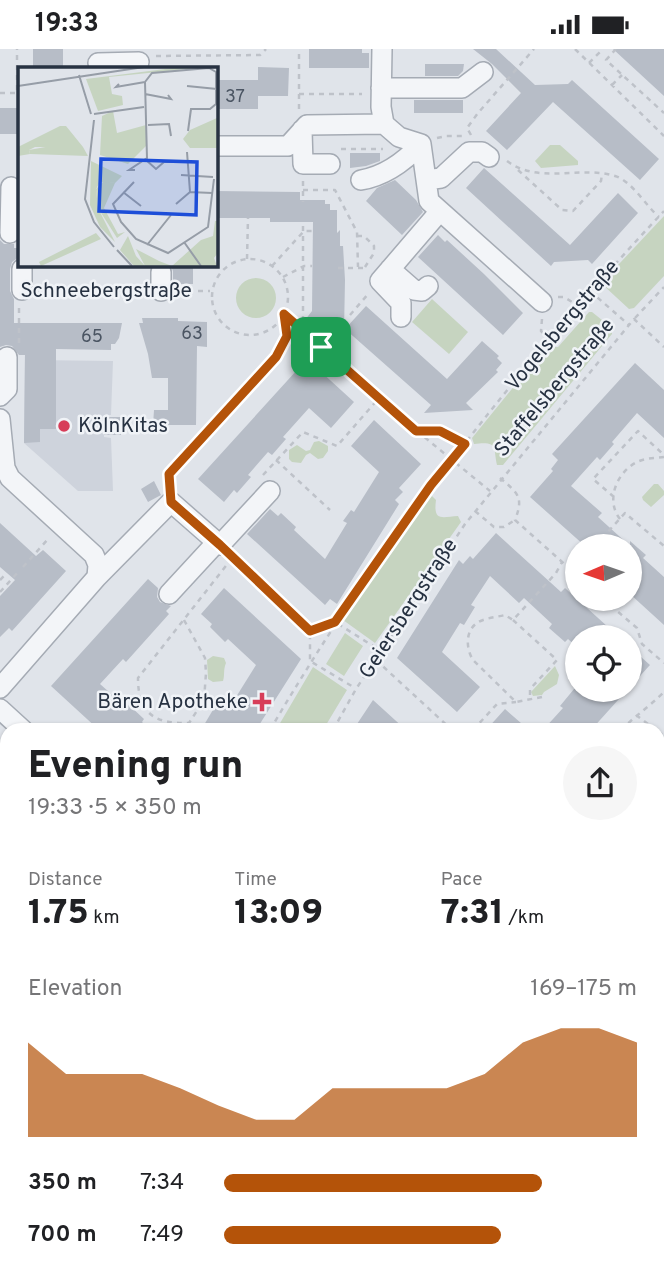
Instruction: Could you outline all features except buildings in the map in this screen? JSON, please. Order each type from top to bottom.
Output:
[{"type":"street","points":[[361,180],[376,177],[407,158],[421,144],[399,137],[384,124],[381,91],[382,49]]},
{"type":"street","points":[[98,63],[139,59]]},
{"type":"street","points":[[381,91],[462,88],[483,72]]},
{"type":"street","points":[[217,146],[288,146],[301,135],[384,124]]},
{"type":"street","points":[[301,135],[303,164],[330,164]]},
{"type":"street","points":[[300,183],[301,135]]},
{"type":"street","name":"Vogelsbergstraße","points":[[421,144],[429,201],[542,302]]},
{"type":"street","points":[[427,180],[441,179],[469,152],[482,152],[495,157]]},
{"type":"street","points":[[10,187],[10,233]]},
{"type":"street","points":[[385,275],[440,211]]},
{"type":"street","points":[[22,269],[22,290]]},
{"type":"street","points":[[385,275],[414,290],[422,291],[428,286]]},
{"type":"street","points":[[385,275],[401,303],[401,317]]},
{"type":"street","points":[[0,396],[7,389],[7,357]]},
{"type":"street","points":[[0,432],[5,467],[10,478],[94,555],[98,565],[97,577]]},
{"type":"street","points":[[169,594],[223,548],[263,486]]},
{"type":"street","points":[[0,688],[97,577],[171,502],[223,548]]},
{"type":"street","points":[[0,709],[15,723]]},
{"type":"path","points":[[0,93],[18,93],[17,49]]},
{"type":"path","points":[[139,59],[260,55],[265,49]]},
{"type":"path","points":[[299,49],[301,135],[386,149]]},
{"type":"path","points":[[421,144],[446,136],[472,136],[467,128],[534,49]]},
{"type":"path","points":[[575,49],[664,136]]},
{"type":"path","points":[[616,49],[606,60],[664,113]]},
{"type":"path","points":[[589,63],[601,50]]},
{"type":"path","points":[[612,85],[622,75]]},
{"type":"path","points":[[299,94],[381,91]]},
{"type":"path","points":[[495,157],[535,173],[617,176],[648,202],[659,217]]},
{"type":"path","points":[[516,167],[562,210],[573,211],[601,181],[602,174]]},
{"type":"path","points":[[300,183],[335,190],[357,232],[358,267]]},
{"type":"path","name":"Vogelsbergstraße","points":[[274,723],[335,622],[451,461],[590,291],[664,211]]},
{"type":"path","points":[[247,258],[248,218]]},
{"type":"path","points":[[303,222],[303,331]]},
{"type":"path","points":[[272,266],[303,231],[313,231]]},
{"type":"path","points":[[357,236],[364,236],[374,246],[374,253],[365,267]]},
{"type":"path","points":[[247,258],[272,266],[283,277],[288,290],[288,303],[276,325],[261,334],[247,336],[229,330],[219,321],[214,310],[212,291],[222,271],[247,258]]},
{"type":"path","points":[[283,277],[304,266],[312,266]]},
{"type":"path","points":[[338,268],[365,267],[385,275],[350,314]]},
{"type":"path","name":"Schneebergstraße","points":[[22,290],[161,281],[212,291]]},
{"type":"path","name":"Staffelsbergstraße","points":[[490,491],[664,287]]},
{"type":"path","points":[[590,291],[629,325]]},
{"type":"path","points":[[284,314],[416,431],[490,491]]},
{"type":"path","points":[[171,502],[169,474],[276,357],[287,336],[284,314]]},
{"type":"path","name":"Staffelsbergstraße","points":[[634,319],[664,347]]},
{"type":"path","points":[[321,347],[331,335]]},
{"type":"path","points":[[263,486],[276,460],[303,432],[337,446],[379,398]]},
{"type":"path","points":[[416,431],[440,431],[465,444]]},
{"type":"path","points":[[614,497],[593,479],[638,431],[664,456]]},
{"type":"path","points":[[620,519],[615,512],[616,484],[627,469],[642,460],[664,456]]},
{"type":"path","points":[[276,460],[330,510]]},
{"type":"path","name":"Staffelsbergstraße","points":[[500,478],[518,493],[520,506],[515,520]]},
{"type":"path","name":"Geiersbergstraße","points":[[337,723],[381,651],[490,491]]},
{"type":"path","points":[[475,511],[494,527],[504,527],[515,520],[565,565]]},
{"type":"path","points":[[606,534],[625,513],[664,546]]},
{"type":"path","points":[[0,592],[61,525]]},
{"type":"path","points":[[184,620],[205,658],[206,689],[200,709],[189,723],[170,723],[149,714],[138,695],[138,678],[184,620],[223,548],[310,631],[310,661],[356,689]]},
{"type":"path","points":[[513,621],[556,573],[562,562]]},
{"type":"path","points":[[7,573],[2,579],[9,582]]},
{"type":"path","points":[[617,611],[637,628],[642,644],[664,663]]},
{"type":"path","points":[[516,702],[473,660],[468,648],[468,636],[476,624],[505,615],[557,660],[530,689],[530,699]]},
{"type":"path","points":[[310,631],[335,622],[381,651]]},
{"type":"path","points":[[376,660],[444,723]]},
{"type":"path","points":[[628,723],[664,692]]},
{"type":"path","points":[[479,723],[497,704],[542,697]]},
{"type":"path","points":[[635,715],[646,723]]},
{"type":"shaded area","name":"KölnKitas","points":[[25,349],[33,360],[113,361],[111,415],[104,415],[104,437],[111,438],[113,491],[78,491],[24,443]]},
{"type":"green space","points":[[550,145],[560,145],[578,161],[578,165],[541,168],[535,161]]},
{"type":"green space","points":[[664,216],[664,276],[634,308],[629,309],[603,285],[604,280]]},
{"type":"green space","points":[[256,278],[264,279],[270,284],[275,290],[275,306],[270,312],[264,317],[256,318],[248,317],[242,312],[237,306],[236,298],[237,290],[242,284],[248,279]]},
{"type":"green space","points":[[432,299],[468,332],[449,354],[412,322]]},
{"type":"green space","points":[[589,312],[612,328],[612,334],[503,465],[497,465],[493,447],[488,444],[474,444],[472,438],[546,347],[558,347]]},
{"type":"green space","points":[[319,441],[328,446],[323,458],[318,459],[310,453],[301,463],[289,459],[289,450],[297,445],[306,451],[310,450],[314,442]]},
{"type":"green space","points":[[654,484],[658,484],[664,495],[651,507],[642,497]]},
{"type":"green space","points":[[432,496],[436,500],[437,515],[458,516],[461,522],[375,643],[343,620],[426,499]]},
{"type":"green space","points":[[345,633],[363,646],[344,676],[326,664]]},
{"type":"green space","points":[[213,656],[224,658],[226,663],[223,681],[213,682],[208,679],[207,660]]},
{"type":"green space","points":[[555,666],[559,675],[557,684],[542,695],[533,696],[531,692]]},
{"type":"green space","points":[[313,667],[347,690],[327,723],[280,723]]},
{"type":"place","name":"KölnKitas","points":[[64,426]]},
{"type":"place","name":"Bären Apotheke","points":[[262,702]]},
{"type":"route","points":[[284,314],[321,347],[416,431],[440,431],[465,444],[431,485],[335,622],[310,631],[171,502],[169,474],[276,357],[287,336],[284,314]]}]
